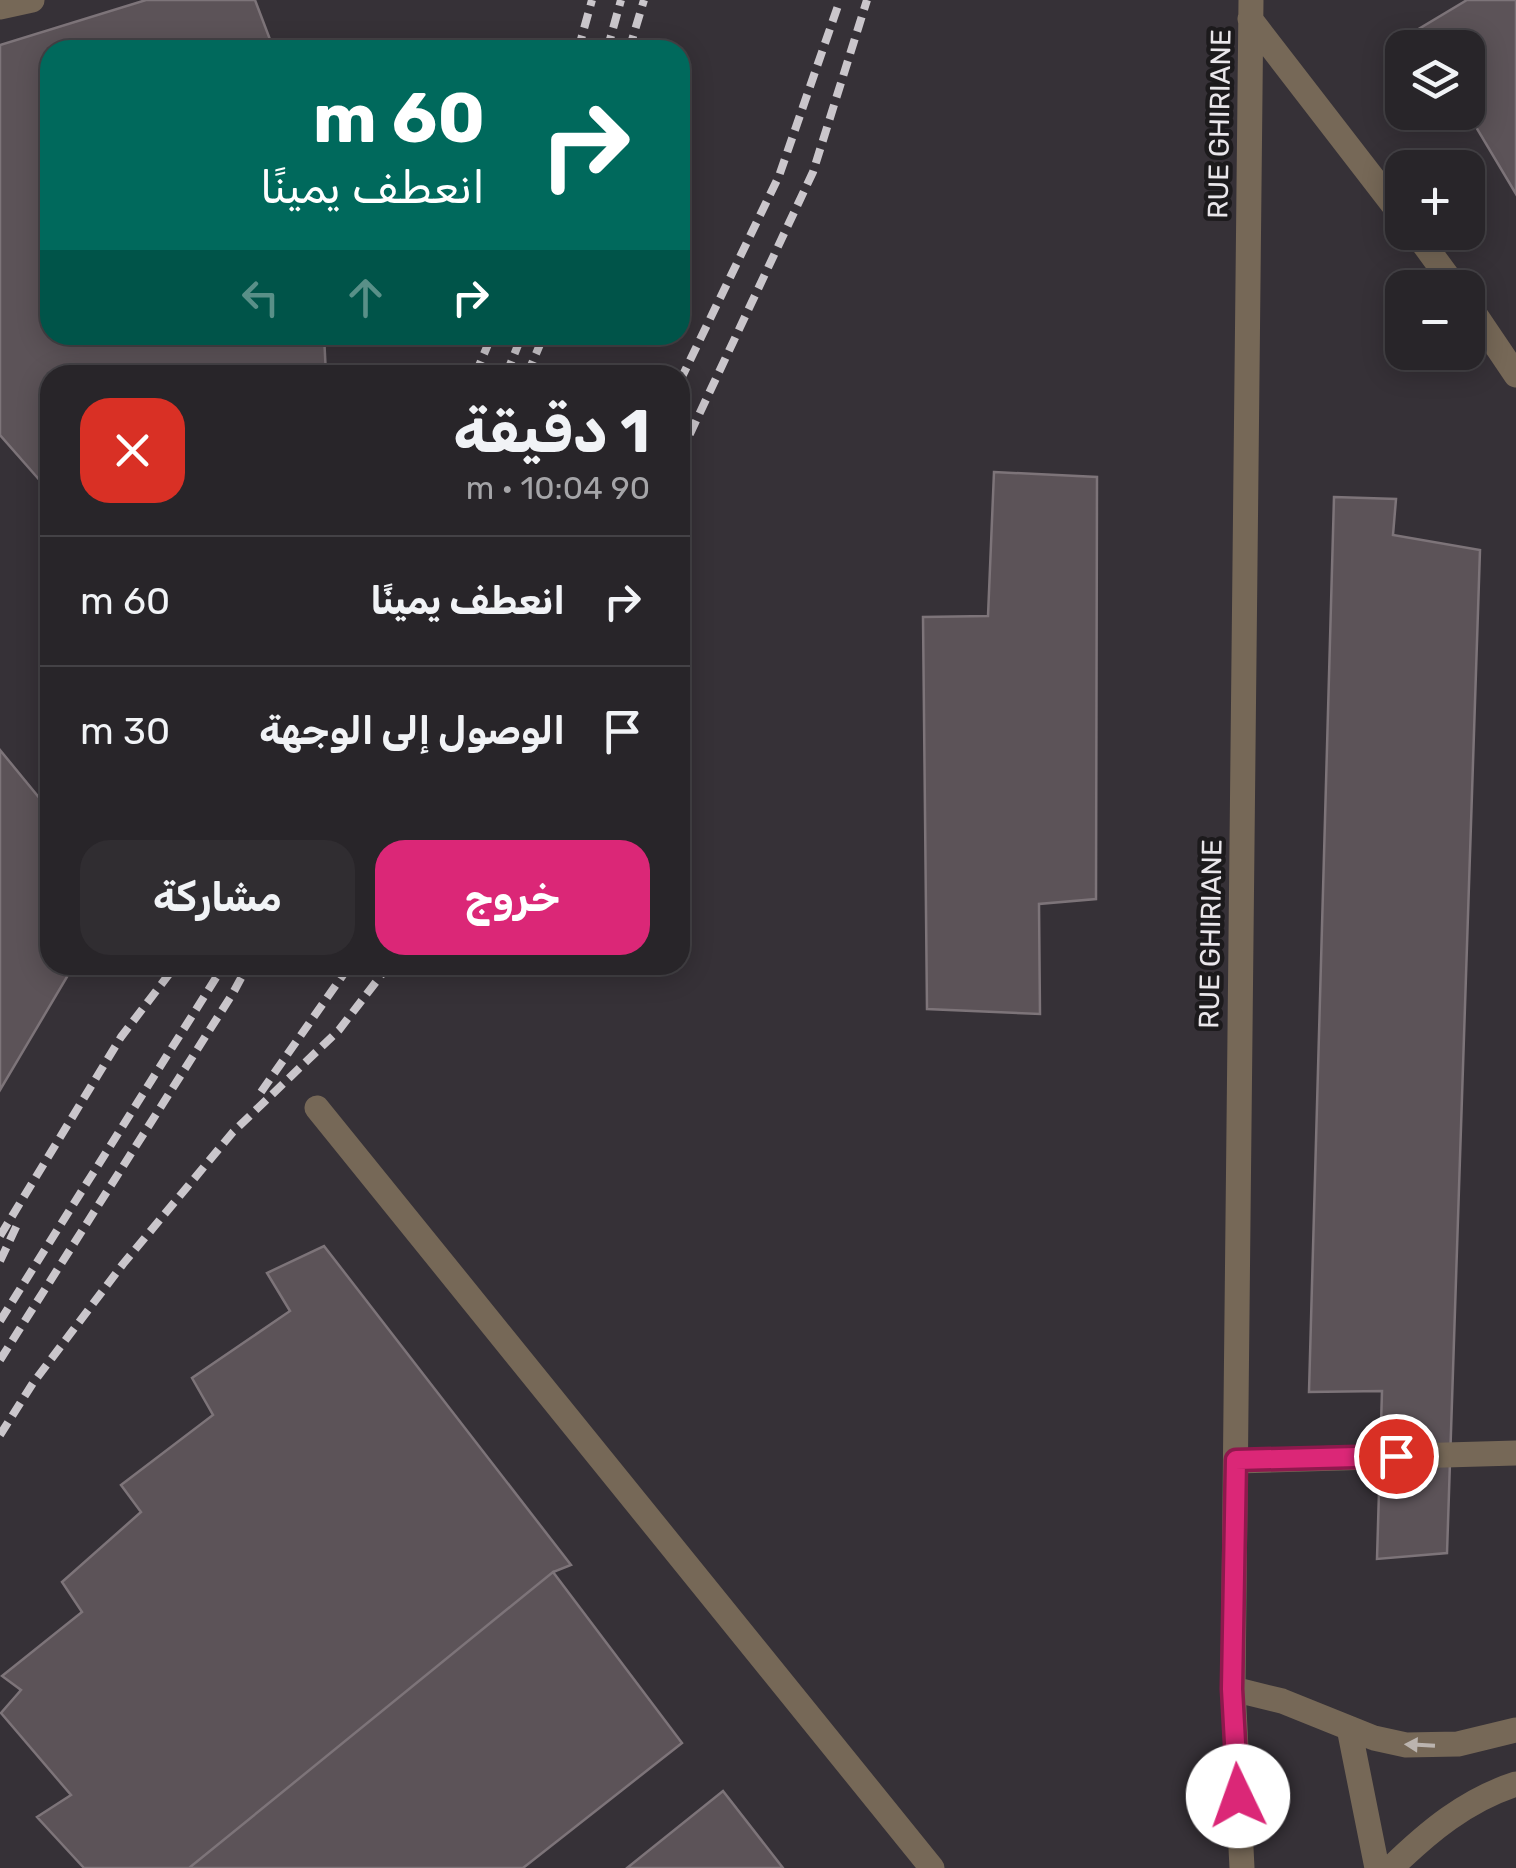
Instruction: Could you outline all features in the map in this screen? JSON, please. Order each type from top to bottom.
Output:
[{"type":"street","points":[[0,8],[32,0]]},
{"type":"street","points":[[1250,9],[1385,193]]},
{"type":"street","name":"RUE GHIRIANE","points":[[1242,1868],[1232,1689],[1250,9]]},
{"type":"street","points":[[1485,329],[1516,374]]},
{"type":"street","points":[[317,1108],[932,1868]]},
{"type":"street","points":[[1236,1460],[1516,1453]]},
{"type":"street","points":[[1232,1689],[1282,1702],[1374,1738],[1406,1745],[1458,1744],[1516,1730]]},
{"type":"street","points":[[1349,1728],[1376,1868]]},
{"type":"street","points":[[1391,1868],[1442,1821],[1478,1799],[1516,1784]]},
{"type":"building","points":[[146,0],[255,0],[270,40],[40,40],[40,345],[324,345],[326,365],[40,365],[40,481],[0,435],[0,45]]},
{"type":"building","points":[[1467,0],[1516,0],[1516,194],[1478,130],[1485,130],[1485,30],[1417,30]]},
{"type":"building","points":[[994,472],[1097,477],[1096,899],[1039,904],[1040,1014],[927,1009],[923,617],[988,616]]},
{"type":"building","points":[[1334,497],[1396,499],[1393,535],[1480,550],[1447,1553],[1377,1559],[1382,1391],[1309,1392]]},
{"type":"building","points":[[0,750],[40,799],[40,975],[68,975],[0,1090]]},
{"type":"building","points":[[324,1246],[571,1565],[553,1572],[189,1868],[84,1868],[37,1817],[71,1795],[1,1713],[21,1690],[2,1676],[82,1612],[62,1582],[141,1512],[121,1485],[213,1415],[192,1378],[290,1311],[267,1273]]},
{"type":"building","points":[[553,1572],[682,1743],[523,1868],[189,1868]]},
{"type":"building","points":[[723,1791],[783,1868],[627,1868]]},
{"type":"railway","points":[[581,40],[592,0]]},
{"type":"railway","points":[[610,40],[621,0]]},
{"type":"railway","points":[[632,40],[644,0]]},
{"type":"railway","points":[[688,365],[779,176],[840,0]]},
{"type":"railway","points":[[690,434],[813,172],[867,0]]},
{"type":"railway","points":[[479,365],[488,345]]},
{"type":"railway","points":[[510,365],[518,345]]},
{"type":"railway","points":[[531,365],[540,345]]},
{"type":"railway","points":[[0,1236],[121,1037],[168,975]]},
{"type":"railway","points":[[0,1321],[218,975]]},
{"type":"railway","points":[[0,1360],[243,975]]},
{"type":"railway","points":[[261,1092],[343,975]]},
{"type":"railway","points":[[0,1435],[33,1383],[123,1264],[233,1132],[339,1030],[381,975]]},
{"type":"railway","points":[[0,1261],[17,1225]]},
{"type":"route","points":[[1238,1796],[1232,1689],[1236,1460],[1396,1456]]}]
